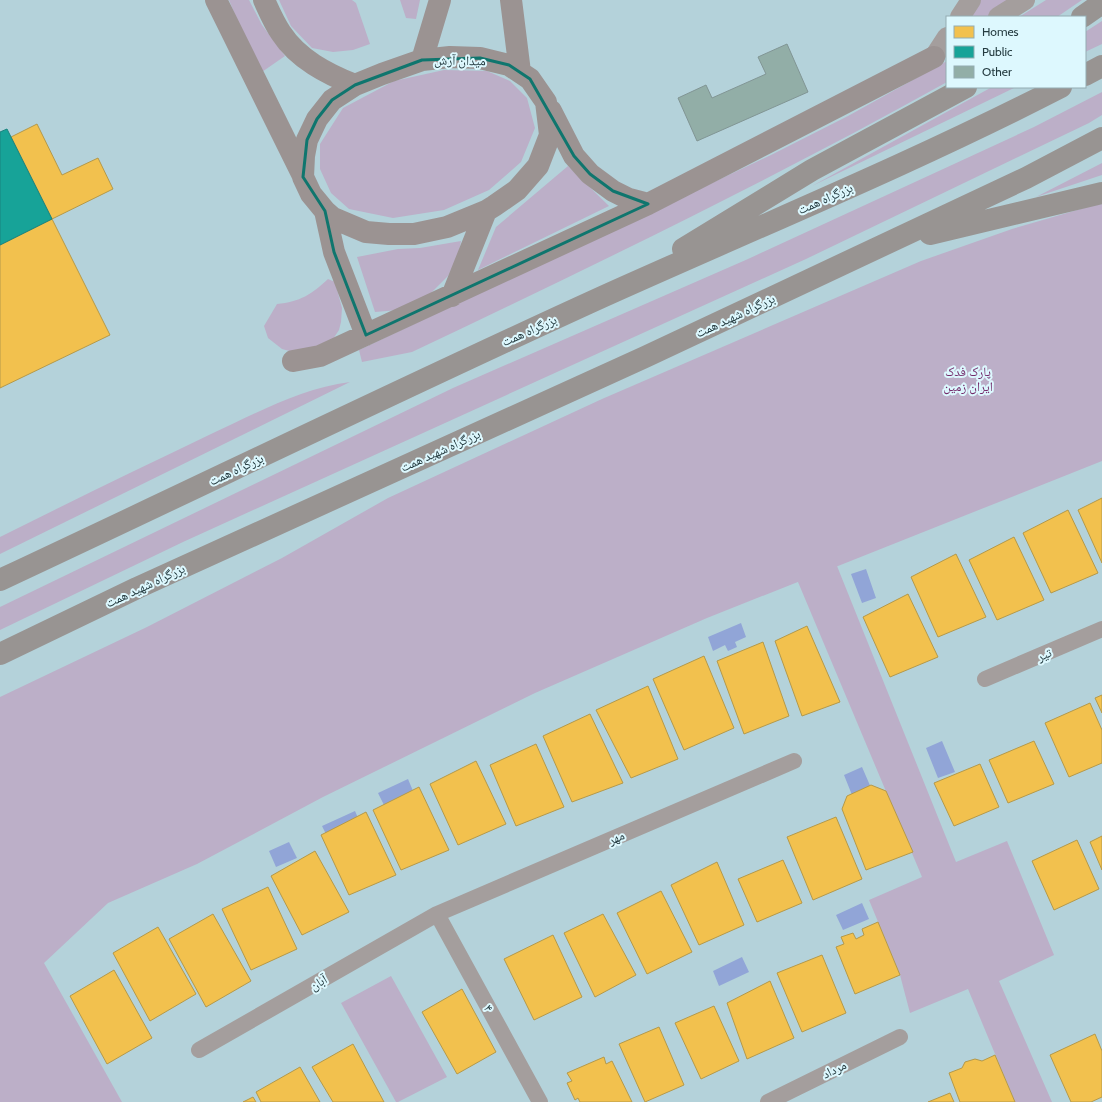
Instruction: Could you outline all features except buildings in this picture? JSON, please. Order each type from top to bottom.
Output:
[{"type":"highway","points":[[1083,16],[1102,3]]},
{"type":"highway","points":[[1086,74],[1102,66]]},
{"type":"highway","points":[[608,294],[812,170],[964,88]]},
{"type":"highway","name":"بزرگراه همت","points":[[0,580],[471,357],[608,294],[900,165],[1059,88]]},
{"type":"highway","points":[[881,246],[1026,178],[1102,138]]},
{"type":"highway","points":[[881,246],[1102,193]]},
{"type":"highway","name":"بزرگراه شهید همت","points":[[0,654],[137,588],[646,357],[881,246]]},
{"type":"main road","points":[[216,0],[303,177]]},
{"type":"main road","points":[[264,0],[281,33],[295,50],[334,77],[355,86]]},
{"type":"main road","points":[[422,60],[440,0]]},
{"type":"main road","points":[[511,0],[520,72]]},
{"type":"main road","points":[[294,361],[320,356],[648,204],[940,53]]},
{"type":"main road","name":"میدان آرش","points":[[450,57],[480,58],[509,65],[530,79],[546,102],[550,135],[538,166],[517,190],[486,211],[447,227],[414,234],[366,232],[334,218],[325,211],[311,194],[303,177],[304,156],[307,140],[317,119],[332,100],[355,86],[382,74],[422,60],[450,57]]},
{"type":"main road","points":[[546,102],[574,156],[590,174],[613,191],[629,199],[648,204]]},
{"type":"main road","points":[[325,211],[334,252],[366,335]]},
{"type":"main road","points":[[452,296],[486,211]]},
{"type":"street","points":[[961,16],[970,0]]},
{"type":"street","points":[[1000,16],[1025,0]]},
{"type":"street","points":[[940,53],[946,39]]},
{"type":"street","name":"تیر","points":[[985,679],[1102,629]]},
{"type":"street","name":"مهر","points":[[438,914],[794,761]]},
{"type":"street","name":"آبان","points":[[199,1050],[438,914]]},
{"type":"street","name":"۴","points":[[438,914],[540,1102]]},
{"type":"street","name":"مرداد","points":[[768,1102],[900,1037]]},
{"type":"highlighted area","points":[[480,58],[509,65],[530,79],[574,156],[590,174],[613,191],[648,204],[366,335],[334,252],[325,211],[303,177],[307,140],[317,119],[332,100],[355,85],[422,60]]},
{"type":"green space","points":[[229,0],[249,0],[262,25],[285,56],[259,74]]},
{"type":"green space","points":[[279,0],[352,0],[356,3],[370,44],[353,50],[333,52],[312,48],[291,26]]},
{"type":"green space","points":[[400,0],[420,0],[416,19],[406,18]]},
{"type":"green space","points":[[980,0],[1013,0],[988,16],[970,16]]},
{"type":"green space","points":[[1046,0],[1082,0],[1058,16],[1021,16]]},
{"type":"green space","points":[[1102,21],[1102,44],[1086,52],[1086,31]]},
{"type":"green space","points":[[946,62],[946,83],[749,187],[615,254],[412,352],[362,362],[359,350],[771,155],[848,116]]},
{"type":"green space","points":[[444,70],[487,71],[510,81],[527,98],[535,128],[521,162],[489,190],[444,210],[393,218],[349,209],[331,193],[320,169],[320,144],[343,108],[394,81]]},
{"type":"green space","points":[[990,88],[1014,88],[812,186]]},
{"type":"green space","points":[[1102,92],[1102,115],[1089,123],[806,259],[183,542],[0,630],[0,607],[453,388],[748,259],[1034,127]]},
{"type":"green space","points":[[1102,163],[1102,175],[1036,197]]},
{"type":"green space","points":[[568,166],[609,206],[478,270],[496,227]]},
{"type":"green space","name":"پارک فدک ایران زمین","points":[[1102,204],[1102,461],[707,618],[535,693],[323,797],[197,864],[108,903],[44,963],[122,1102],[0,1102],[0,697],[147,627],[282,558],[388,498],[602,399],[921,261],[1012,229]]},
{"type":"green space","points":[[461,241],[458,257],[448,276],[427,297],[398,310],[375,312],[357,257],[398,249],[420,248]]},
{"type":"green space","points":[[328,279],[335,282],[342,308],[339,330],[333,339],[319,347],[293,352],[282,349],[268,338],[264,326],[277,304],[299,299],[317,289]]},
{"type":"green space","points":[[350,382],[0,554],[0,537],[79,498],[261,410],[314,390]]},
{"type":"green space","points":[[837,566],[956,862],[1007,841],[1054,955],[999,981],[1052,1102],[1015,1102],[968,989],[910,1013],[900,975],[869,900],[922,877],[798,582]]},
{"type":"green space","points":[[391,976],[447,1077],[398,1102],[396,1102],[341,1003]]},
{"type":"water","points":[[866,569],[876,598],[862,603],[851,574]]},
{"type":"water","points":[[741,623],[746,637],[735,642],[737,647],[728,651],[725,645],[713,651],[708,637]]},
{"type":"water","points":[[942,741],[955,772],[938,778],[926,748]]},
{"type":"water","points":[[862,767],[875,797],[856,805],[844,775]]},
{"type":"water","points":[[408,779],[413,791],[384,805],[378,793]]},
{"type":"water","points":[[355,811],[361,825],[329,840],[322,826]]},
{"type":"water","points":[[289,842],[297,858],[276,867],[269,851]]},
{"type":"water","points":[[862,903],[869,919],[843,930],[836,915]]},
{"type":"water","points":[[742,957],[749,972],[719,986],[713,971]]}]
